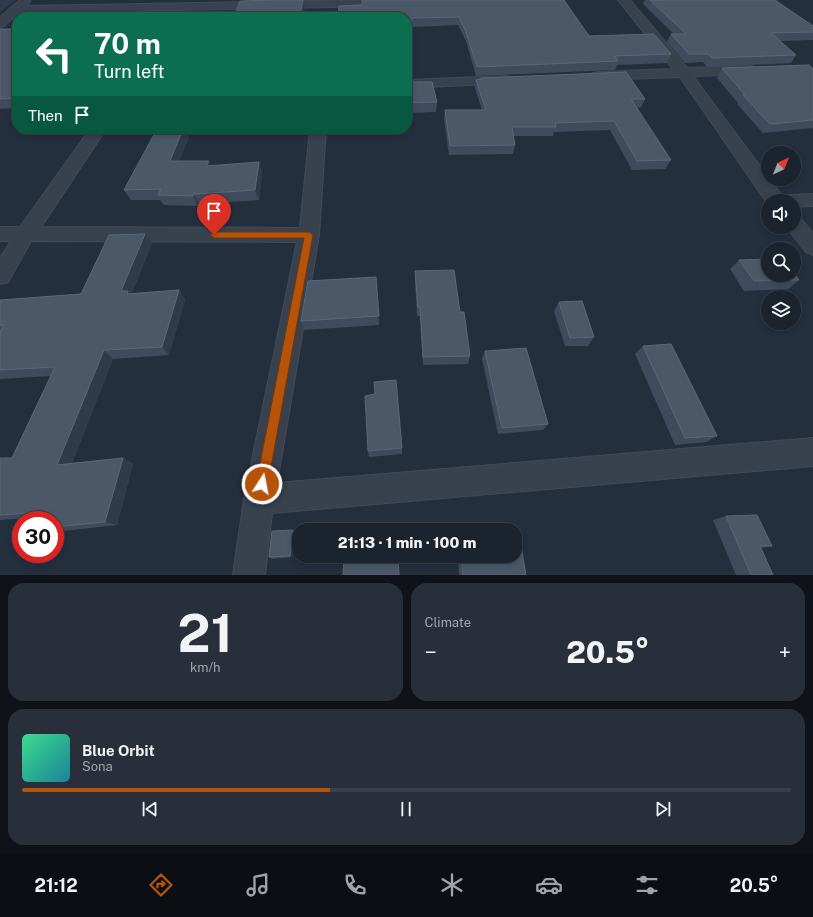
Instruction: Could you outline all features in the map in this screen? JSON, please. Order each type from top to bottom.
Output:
[{"type":"street","points":[[14,12],[27,0]]},
{"type":"street","points":[[624,0],[683,72],[771,194]]},
{"type":"street","points":[[327,12],[328,2]]},
{"type":"street","points":[[16,10],[185,3],[407,2]]},
{"type":"street","points":[[179,12],[185,3]]},
{"type":"street","points":[[0,23],[12,13]]},
{"type":"street","points":[[588,76],[767,69]]},
{"type":"street","points":[[412,84],[517,79]]},
{"type":"street","points":[[0,276],[95,134]]},
{"type":"street","points":[[249,575],[259,499],[309,235],[318,134]]},
{"type":"street","points":[[801,201],[813,200]]},
{"type":"street","points":[[801,232],[813,247]]},
{"type":"street","points":[[0,234],[309,235]]},
{"type":"street","points":[[259,499],[813,452]]},
{"type":"building","points":[[303,0],[301,12],[236,12],[240,1]]},
{"type":"building","points":[[362,0],[564,0],[589,36],[654,34],[671,54],[615,56],[618,61],[477,67],[466,32],[459,17],[412,18],[412,12],[338,12],[339,6],[362,5]]},
{"type":"building","points":[[650,0],[775,0],[813,26],[813,32],[771,33],[796,55],[712,58],[708,54],[689,54],[671,34],[686,34]]},
{"type":"building","points":[[0,29],[12,29],[12,98],[0,99]]},
{"type":"building","points":[[809,65],[813,69],[813,120],[770,124],[743,95],[745,95],[722,68]]},
{"type":"building","points":[[626,72],[645,99],[631,99],[671,160],[637,161],[614,121],[555,123],[556,127],[512,127],[515,145],[450,146],[445,110],[486,110],[476,80],[481,78]]},
{"type":"building","points":[[412,82],[432,82],[437,102],[412,103]]},
{"type":"building","points":[[154,134],[181,134],[170,161],[209,161],[206,166],[259,162],[255,190],[194,194],[193,196],[158,195],[161,189],[124,190]]},
{"type":"building","points":[[145,234],[121,291],[128,291],[127,294],[179,290],[162,347],[104,350],[57,465],[123,458],[105,522],[64,526],[64,511],[12,511],[12,514],[0,515],[0,458],[12,458],[55,367],[0,370],[0,332],[4,325],[0,325],[0,300],[81,294],[109,235]]},
{"type":"building","points":[[761,259],[761,281],[754,281],[739,260]]},
{"type":"building","points":[[454,270],[460,312],[464,312],[470,356],[423,357],[420,307],[418,307],[415,271]]},
{"type":"building","points":[[376,277],[379,316],[301,321],[308,281]]},
{"type":"building","points":[[582,301],[594,337],[570,338],[559,302]]},
{"type":"building","points":[[671,344],[717,436],[685,438],[643,346]]},
{"type":"building","points":[[526,348],[548,424],[502,428],[485,351]]},
{"type":"building","points":[[396,380],[402,448],[368,451],[365,396],[375,394],[374,382]]},
{"type":"building","points":[[757,515],[772,546],[760,546],[773,575],[751,575],[726,516]]},
{"type":"building","points":[[292,530],[290,556],[269,557],[272,531]]},
{"type":"building","points":[[522,552],[526,575],[463,575],[462,563],[522,563]]},
{"type":"building","points":[[344,563],[398,563],[399,575],[343,575]]},
{"type":"route","points":[[214,235],[309,235],[262,484]]}]
